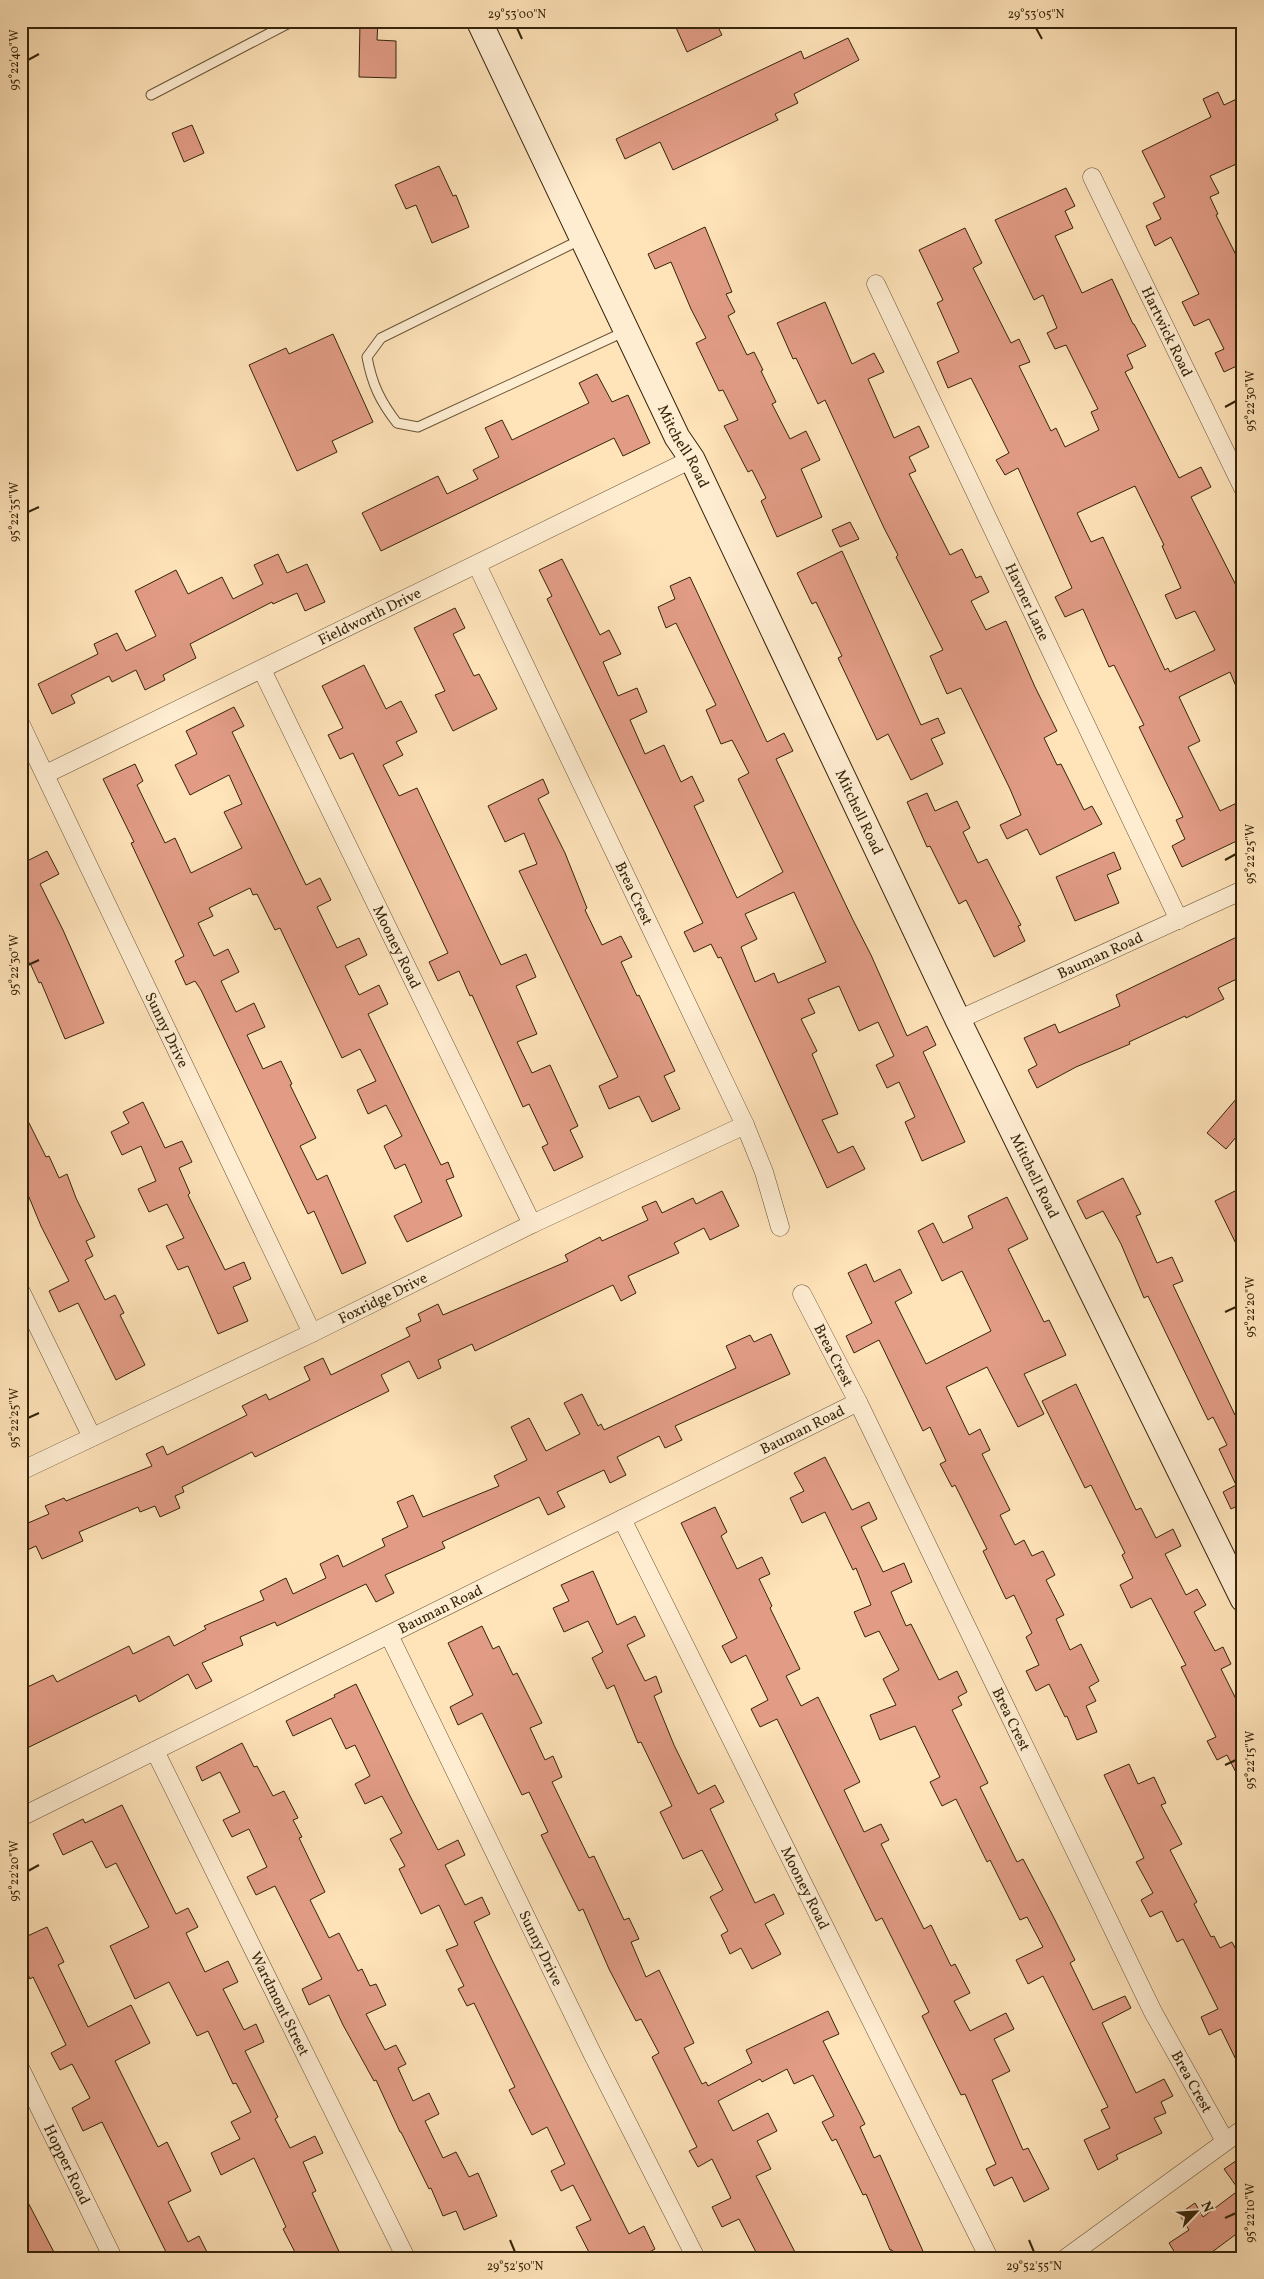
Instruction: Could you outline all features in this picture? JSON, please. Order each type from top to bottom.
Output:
[{"type":"street","name":"Mitchell Road","points":[[479,21],[677,438],[692,459],[958,1020],[1243,1599]]},
{"type":"street","name":"Hartwick Road","points":[[1092,177],[1243,488]]},
{"type":"street","name":"Havner Lane","points":[[876,284],[1179,920]]},
{"type":"street","name":"Fieldworth Drive","points":[[46,774],[692,459]]},
{"type":"street","name":"Brea Crest","points":[[477,565],[745,1125],[764,1172],[780,1227]]},
{"type":"street","name":"Mooney Road","points":[[262,670],[532,1224]]},
{"type":"street","name":"Sunny Drive","points":[[21,725],[312,1333]]},
{"type":"street","name":"Bauman Road","points":[[958,1020],[1243,890]]},
{"type":"street","name":"Foxridge Drive","points":[[21,1471],[312,1333],[532,1224],[745,1125]]},
{"type":"street","points":[[21,1292],[92,1437]]},
{"type":"street","name":"Brea Crest","points":[[802,1294],[858,1402],[1153,2012],[1225,2141]]},
{"type":"street","name":"Bauman Road","points":[[21,1817],[858,1402]]},
{"type":"street","name":"Mooney Road","points":[[622,1519],[989,2258]]},
{"type":"street","name":"Sunny Drive","points":[[389,1635],[592,2053],[696,2258]]},
{"type":"street","name":"Wardmont Street","points":[[155,1751],[406,2258]]},
{"type":"street","name":"Hopper Road","points":[[21,2070],[113,2258]]},
{"type":"street","points":[[1066,2258],[1243,2129]]},
{"type":"lane","points":[[151,94],[293,21]]},
{"type":"lane","points":[[583,238],[381,338],[367,357],[372,381],[384,406],[397,423],[418,427],[626,331]]},
{"type":"building","points":[[360,21],[378,21],[377,40],[396,41],[396,78],[359,77]]},
{"type":"building","points":[[673,21],[715,21],[722,35],[687,52]]},
{"type":"building","points":[[848,38],[859,60],[794,94],[798,103],[775,114],[778,120],[673,170],[660,142],[625,159],[616,139],[801,51],[804,59]]},
{"type":"building","points":[[1218,92],[1224,105],[1243,96],[1243,161],[1210,176],[1219,193],[1210,197],[1218,214],[1216,215],[1243,269],[1243,363],[1224,372],[1215,353],[1224,349],[1209,319],[1194,326],[1182,302],[1199,294],[1171,237],[1155,246],[1146,226],[1161,219],[1153,203],[1165,197],[1142,151],[1211,117],[1203,99]]},
{"type":"building","points":[[192,125],[204,153],[184,162],[172,133]]},
{"type":"building","points":[[439,166],[453,196],[456,195],[469,227],[432,243],[416,205],[406,209],[395,185]]},
{"type":"building","points":[[1066,188],[1075,206],[1065,211],[1073,228],[1055,236],[1082,293],[1112,279],[1133,324],[1146,346],[1127,355],[1133,368],[1125,372],[1179,478],[1201,467],[1211,487],[1191,497],[1243,599],[1243,703],[1230,672],[1179,697],[1200,741],[1188,747],[1220,811],[1243,800],[1243,838],[1182,867],[1172,846],[1185,839],[1176,820],[1183,817],[1139,727],[1144,725],[1114,665],[1109,667],[1083,609],[1065,617],[1055,597],[1072,588],[1018,468],[1005,475],[996,460],[1009,453],[971,378],[948,388],[937,362],[959,352],[937,303],[943,300],[919,250],[965,228],[982,263],[973,268],[1011,343],[1019,339],[1030,362],[1019,366],[1051,431],[1056,428],[1065,447],[1099,430],[1091,412],[1098,409],[1066,345],[1055,349],[1047,333],[1057,328],[1043,295],[1034,300],[995,220]],"holes":[[[1135,486],[1164,545],[1162,546],[1181,588],[1165,595],[1176,619],[1195,611],[1215,650],[1170,672],[1168,668],[1165,670],[1103,537],[1091,542],[1077,513]]]},
{"type":"building","points":[[705,227],[732,292],[726,294],[735,312],[728,316],[747,355],[754,352],[776,402],[772,404],[790,439],[806,431],[820,460],[801,469],[822,517],[777,537],[761,501],[766,498],[752,470],[748,472],[724,426],[738,420],[723,390],[719,391],[696,343],[706,338],[671,262],[655,269],[648,254]]},
{"type":"building","points":[[825,302],[852,364],[874,353],[884,372],[868,379],[894,438],[919,426],[929,447],[909,457],[916,471],[909,474],[950,555],[962,549],[976,578],[981,576],[989,592],[971,601],[986,630],[1006,621],[1057,731],[1044,738],[1057,765],[1061,764],[1084,810],[1092,806],[1102,824],[1040,855],[1027,829],[1007,839],[1000,825],[1021,815],[1010,789],[961,688],[947,694],[930,656],[943,650],[896,557],[898,555],[825,400],[818,404],[796,358],[793,359],[777,323]]},
{"type":"building","points":[[333,334],[373,422],[332,441],[337,452],[297,471],[249,365],[286,348],[289,354]]},
{"type":"building","points":[[597,374],[612,402],[628,395],[650,443],[623,456],[614,438],[381,551],[362,513],[438,476],[447,494],[478,479],[473,470],[499,457],[485,428],[502,420],[512,440],[589,403],[579,383]]},
{"type":"building","points":[[850,522],[859,539],[840,547],[832,530]]},
{"type":"building","points":[[842,551],[921,725],[938,718],[945,733],[931,739],[943,764],[911,780],[888,734],[877,740],[838,658],[842,656],[816,602],[812,604],[797,573]]},
{"type":"building","points":[[278,554],[287,573],[307,564],[325,602],[305,611],[297,593],[273,604],[272,602],[190,644],[196,658],[163,675],[165,680],[145,690],[136,670],[112,682],[109,676],[71,695],[75,703],[52,714],[38,684],[98,654],[94,644],[117,633],[126,651],[156,636],[135,591],[176,570],[188,594],[222,577],[233,599],[263,584],[254,565]]},
{"type":"building","points":[[562,559],[600,635],[609,630],[621,654],[603,662],[618,696],[637,688],[647,712],[630,720],[645,754],[664,745],[681,782],[692,776],[704,801],[694,806],[737,898],[783,872],[738,779],[749,773],[732,740],[721,744],[706,710],[716,705],[676,623],[666,628],[658,607],[675,599],[670,586],[690,577],[767,742],[784,733],[793,751],[776,759],[871,955],[907,1036],[927,1026],[936,1045],[923,1052],[965,1142],[922,1161],[905,1122],[915,1117],[899,1082],[887,1088],[876,1065],[894,1056],[878,1022],[859,1031],[839,986],[808,999],[815,1013],[801,1019],[817,1051],[812,1054],[838,1114],[822,1120],[838,1153],[853,1146],[865,1169],[827,1188],[721,957],[718,958],[711,944],[694,952],[684,932],[703,923],[547,599],[552,596],[539,570]],"holes":[[[794,892],[826,962],[778,983],[774,973],[755,982],[741,947],[757,939],[745,914]]]},
{"type":"building","points":[[455,608],[465,628],[453,634],[474,676],[479,674],[497,709],[453,731],[435,695],[445,691],[414,628]]},
{"type":"building","points":[[364,665],[386,709],[401,701],[417,732],[396,742],[403,755],[383,765],[399,796],[417,788],[501,965],[526,954],[536,977],[516,986],[537,1034],[517,1042],[532,1073],[550,1065],[578,1126],[570,1130],[583,1157],[554,1171],[542,1147],[548,1144],[529,1104],[523,1107],[472,995],[470,996],[459,971],[438,981],[429,962],[448,953],[353,753],[340,759],[328,735],[343,728],[322,686]]},
{"type":"building","points":[[234,707],[244,726],[232,732],[306,885],[320,878],[331,900],[317,907],[337,948],[359,938],[367,955],[345,966],[359,995],[379,985],[388,1004],[368,1014],[441,1165],[448,1162],[454,1177],[446,1180],[462,1216],[407,1242],[394,1216],[422,1202],[405,1164],[395,1169],[384,1146],[402,1136],[386,1105],[368,1114],[357,1090],[376,1081],[360,1049],[342,1058],[280,928],[275,930],[257,894],[253,895],[250,888],[209,908],[213,916],[198,923],[214,956],[228,949],[239,972],[221,981],[236,1012],[254,1003],[265,1027],[247,1035],[263,1069],[281,1061],[292,1084],[290,1085],[316,1138],[300,1146],[317,1180],[327,1175],[366,1263],[342,1274],[314,1211],[308,1214],[201,990],[195,981],[186,985],[175,961],[184,956],[131,843],[134,842],[103,779],[135,764],[143,781],[137,785],[165,843],[175,838],[191,873],[242,848],[224,812],[242,804],[229,775],[190,795],[175,765],[197,754],[186,731]]},
{"type":"building","points":[[543,779],[549,793],[538,799],[565,853],[587,908],[585,910],[602,945],[621,936],[632,957],[621,962],[675,1071],[664,1076],[680,1109],[652,1122],[639,1096],[609,1109],[599,1086],[618,1077],[519,871],[537,864],[524,833],[505,842],[488,806]]},
{"type":"building","points":[[927,793],[935,811],[957,801],[970,828],[963,832],[978,863],[987,859],[1021,925],[1018,926],[1025,941],[994,957],[966,900],[959,904],[930,846],[927,847],[907,802]]},
{"type":"building","points":[[47,851],[59,874],[40,884],[63,930],[104,1023],[65,1039],[41,982],[39,983],[30,963],[21,967],[21,864]]},
{"type":"building","points":[[1114,852],[1121,869],[1107,875],[1119,903],[1075,921],[1056,877]]},
{"type":"building","points":[[1243,934],[1243,976],[1218,988],[1224,999],[1186,1018],[1185,1016],[1129,1042],[1130,1044],[1076,1067],[1037,1088],[1028,1070],[1037,1065],[1024,1038],[1055,1024],[1059,1033],[1120,1006],[1116,995]]},
{"type":"building","points":[[1243,1091],[1243,1129],[1226,1149],[1207,1133]]},
{"type":"building","points":[[143,1102],[165,1148],[182,1141],[192,1162],[179,1168],[190,1193],[188,1195],[225,1270],[244,1262],[251,1279],[233,1287],[248,1321],[218,1334],[188,1266],[178,1270],[166,1246],[184,1238],[167,1204],[149,1212],[138,1189],[156,1181],[141,1146],[122,1155],[111,1132],[129,1123],[123,1112]]},
{"type":"building","points":[[21,1107],[46,1157],[49,1156],[59,1178],[67,1174],[76,1198],[95,1237],[86,1241],[93,1256],[85,1260],[105,1300],[115,1295],[124,1313],[120,1315],[145,1365],[116,1380],[78,1303],[59,1312],[49,1291],[69,1281],[41,1226],[21,1178]]},
{"type":"building","points":[[1123,1178],[1141,1214],[1136,1216],[1157,1263],[1172,1257],[1183,1281],[1173,1285],[1235,1415],[1243,1411],[1243,1503],[1231,1509],[1223,1492],[1236,1485],[1219,1449],[1227,1445],[1213,1417],[1208,1420],[1148,1296],[1144,1298],[1121,1244],[1103,1211],[1086,1219],[1077,1201]]},
{"type":"building","points":[[1243,1187],[1243,1258],[1215,1201]]},
{"type":"building","points":[[722,1191],[739,1226],[710,1240],[704,1228],[674,1243],[679,1253],[628,1276],[636,1293],[621,1301],[613,1285],[475,1351],[472,1344],[438,1360],[441,1368],[418,1379],[409,1361],[381,1375],[389,1391],[255,1457],[252,1452],[182,1487],[184,1492],[175,1496],[180,1508],[160,1517],[155,1506],[140,1512],[138,1507],[79,1532],[83,1541],[42,1559],[36,1546],[21,1553],[21,1526],[49,1514],[45,1506],[64,1498],[66,1501],[152,1466],[146,1454],[163,1446],[167,1455],[247,1415],[242,1406],[266,1394],[269,1400],[310,1380],[304,1367],[323,1358],[331,1375],[410,1336],[406,1328],[421,1321],[418,1314],[438,1304],[443,1315],[568,1261],[565,1255],[600,1237],[602,1241],[648,1220],[642,1207],[656,1201],[662,1213],[693,1198],[696,1204]]},
{"type":"building","points":[[1007,1197],[1028,1239],[1008,1249],[1044,1322],[1049,1320],[1066,1355],[1024,1374],[1044,1414],[1018,1427],[987,1367],[946,1387],[969,1435],[980,1429],[990,1450],[982,1454],[1010,1510],[1000,1515],[1015,1545],[1024,1540],[1032,1556],[1043,1551],[1055,1575],[1046,1580],[1064,1615],[1056,1619],[1070,1650],[1081,1644],[1099,1681],[1089,1687],[1096,1701],[1086,1706],[1097,1732],[1077,1740],[1067,1716],[1065,1717],[1049,1684],[1036,1691],[1026,1671],[1039,1665],[1026,1637],[1032,1633],[1014,1595],[1006,1599],[983,1551],[987,1549],[955,1485],[952,1487],[940,1464],[946,1461],[930,1427],[923,1431],[879,1340],[854,1353],[846,1336],[872,1323],[848,1273],[866,1264],[874,1282],[900,1269],[912,1293],[895,1302],[926,1364],[991,1331],[962,1271],[942,1281],[918,1231],[933,1223],[943,1243],[973,1228],[968,1216]]},
{"type":"building","points":[[771,1334],[790,1374],[675,1426],[682,1440],[665,1448],[659,1436],[617,1457],[626,1475],[610,1483],[604,1470],[557,1492],[565,1507],[548,1515],[539,1497],[442,1542],[445,1548],[385,1575],[394,1593],[376,1602],[366,1584],[277,1626],[275,1622],[240,1637],[243,1645],[202,1663],[212,1681],[196,1689],[188,1674],[139,1702],[136,1695],[21,1751],[21,1690],[53,1675],[57,1682],[129,1646],[133,1654],[169,1636],[174,1646],[206,1629],[204,1626],[264,1600],[260,1591],[286,1578],[293,1594],[326,1578],[320,1564],[338,1555],[343,1567],[385,1546],[382,1539],[408,1527],[397,1502],[413,1495],[423,1517],[499,1486],[494,1476],[527,1460],[511,1427],[529,1418],[546,1451],[580,1434],[564,1403],[582,1394],[598,1426],[601,1424],[604,1430],[736,1368],[726,1346],[750,1335],[754,1342]]},
{"type":"building","points":[[1076,1384],[1136,1510],[1141,1508],[1156,1538],[1173,1529],[1181,1546],[1165,1554],[1186,1595],[1197,1589],[1206,1605],[1194,1612],[1215,1651],[1223,1647],[1231,1664],[1221,1669],[1243,1713],[1243,1786],[1227,1755],[1217,1760],[1207,1741],[1216,1737],[1181,1667],[1186,1665],[1151,1598],[1131,1608],[1120,1585],[1133,1578],[1122,1555],[1125,1553],[1091,1485],[1085,1488],[1042,1401]]},
{"type":"building","points":[[825,1457],[852,1510],[869,1502],[877,1519],[861,1527],[883,1572],[904,1563],[912,1582],[891,1592],[906,1626],[911,1624],[939,1680],[957,1671],[967,1692],[958,1697],[962,1705],[952,1710],[988,1783],[980,1787],[1017,1862],[1023,1859],[1053,1916],[1075,1960],[1070,1963],[1093,2010],[1125,1996],[1131,2008],[1102,2023],[1136,2093],[1164,2079],[1173,2096],[1161,2102],[1166,2113],[1154,2118],[1162,2133],[1116,2155],[1118,2159],[1098,2170],[1084,2140],[1110,2128],[1101,2110],[1108,2107],[1043,1976],[1028,1984],[1016,1960],[1043,1947],[1027,1917],[1020,1920],[990,1860],[987,1862],[956,1799],[942,1806],[930,1782],[940,1777],[915,1726],[880,1740],[870,1715],[896,1705],[883,1679],[899,1670],[879,1631],[865,1637],[854,1612],[871,1605],[856,1568],[853,1570],[825,1512],[802,1523],[790,1498],[804,1491],[794,1473]]},
{"type":"building","points":[[715,1507],[727,1532],[721,1536],[737,1569],[762,1557],[770,1574],[759,1579],[772,1606],[770,1608],[800,1669],[786,1676],[801,1706],[818,1697],[860,1782],[844,1790],[864,1832],[881,1824],[889,1840],[881,1844],[924,1929],[931,1925],[951,1966],[955,1964],[970,1993],[954,2001],[970,2031],[1006,2013],[1014,2029],[994,2039],[1010,2071],[992,2080],[1023,2150],[1028,2148],[1049,2189],[1024,2202],[1012,2177],[994,2186],[986,2169],[996,2164],[965,2094],[961,2095],[922,2016],[929,2012],[882,1918],[876,1921],[777,1719],[760,1727],[751,1709],[768,1700],[746,1655],[731,1663],[722,1646],[737,1638],[681,1523]]},
{"type":"building","points":[[593,1571],[617,1625],[635,1616],[645,1636],[627,1645],[645,1681],[656,1676],[662,1692],[654,1696],[674,1745],[698,1794],[715,1785],[724,1802],[710,1809],[755,1903],[774,1894],[784,1914],[765,1924],[781,1954],[752,1969],[741,1948],[730,1954],[721,1935],[728,1931],[710,1897],[723,1890],[702,1850],[683,1859],[660,1812],[672,1806],[641,1742],[638,1743],[614,1685],[607,1689],[592,1658],[603,1652],[588,1621],[564,1632],[553,1608],[569,1601],[561,1585]]},
{"type":"building","points":[[482,1626],[493,1649],[499,1646],[513,1675],[517,1673],[542,1723],[530,1728],[545,1760],[553,1756],[562,1777],[552,1782],[589,1858],[594,1856],[624,1920],[629,1918],[639,1939],[631,1942],[646,1977],[659,1970],[694,2043],[684,2048],[702,2084],[706,2082],[708,2086],[752,2063],[746,2050],[828,2011],[839,2034],[823,2041],[865,2124],[860,2127],[874,2158],[880,2155],[926,2258],[896,2258],[892,2250],[890,2250],[866,2194],[863,2195],[836,2139],[832,2141],[822,2122],[834,2116],[813,2075],[794,2084],[787,2069],[762,2082],[760,2079],[718,2101],[733,2131],[768,2113],[777,2131],[757,2141],[771,2169],[756,2176],[798,2258],[759,2258],[739,2219],[722,2227],[712,2207],[731,2198],[712,2159],[698,2167],[689,2151],[697,2147],[652,2057],[659,2053],[641,2019],[636,2021],[609,1969],[583,1909],[579,1911],[541,1835],[548,1832],[529,1792],[522,1795],[482,1713],[458,1725],[450,1707],[473,1695],[448,1643]]},
{"type":"building","points":[[356,1684],[438,1850],[458,1840],[465,1855],[445,1865],[465,1905],[482,1897],[490,1914],[474,1922],[629,2234],[644,2226],[655,2249],[638,2258],[592,2258],[576,2227],[591,2220],[573,2185],[561,2191],[551,2171],[565,2164],[547,2127],[532,2135],[509,2090],[515,2087],[474,2003],[467,2006],[458,1989],[464,1986],[446,1950],[458,1945],[439,1905],[421,1914],[399,1869],[405,1866],[390,1839],[402,1833],[382,1796],[365,1804],[355,1784],[370,1776],[355,1745],[346,1749],[331,1718],[293,1736],[286,1721],[335,1697],[334,1695]]},
{"type":"building","points":[[242,1743],[254,1767],[257,1766],[273,1796],[284,1791],[298,1818],[293,1820],[302,1837],[299,1838],[325,1892],[310,1900],[329,1938],[339,1933],[358,1971],[362,1969],[370,1986],[376,1984],[386,2005],[366,2014],[385,2050],[396,2045],[406,2064],[398,2068],[413,2101],[429,2093],[439,2114],[425,2121],[443,2158],[456,2152],[469,2177],[478,2173],[497,2216],[464,2230],[456,2211],[443,2216],[431,2188],[429,2189],[376,2080],[374,2081],[343,2025],[329,1995],[309,2005],[302,1989],[322,1979],[275,1886],[256,1895],[247,1877],[267,1867],[249,1829],[232,1837],[223,1820],[240,1812],[220,1772],[202,1781],[196,1767]]},
{"type":"building","points":[[1129,1764],[1138,1784],[1154,1777],[1166,1803],[1161,1805],[1182,1844],[1170,1850],[1197,1902],[1194,1904],[1211,1937],[1214,1936],[1220,1948],[1232,1942],[1243,1963],[1243,2074],[1221,2029],[1209,2035],[1201,2017],[1218,2009],[1183,1939],[1177,1942],[1162,1911],[1150,1917],[1141,1900],[1153,1893],[1136,1862],[1144,1858],[1104,1775]]},
{"type":"building","points":[[122,1805],[176,1914],[188,1908],[198,1927],[186,1933],[205,1972],[228,1961],[238,1982],[223,1989],[244,2030],[256,2024],[264,2042],[245,2051],[278,2117],[275,2119],[290,2148],[315,2136],[323,2153],[303,2162],[316,2191],[312,2193],[342,2258],[298,2258],[283,2229],[286,2227],[254,2158],[221,2175],[211,2153],[240,2139],[231,2122],[251,2112],[236,2083],[233,2084],[208,2031],[197,2036],[169,1982],[135,1999],[110,1946],[149,1927],[116,1863],[106,1868],[92,1841],[63,1855],[53,1834],[83,1819],[85,1823]]},
{"type":"building","points":[[47,1927],[64,1962],[58,1965],[88,2027],[131,2005],[150,2043],[115,2061],[158,2147],[167,2142],[191,2191],[168,2202],[188,2242],[199,2236],[210,2258],[155,2258],[166,2252],[102,2122],[83,2131],[72,2108],[90,2098],[72,2064],[60,2070],[51,2053],[66,2045],[33,1977],[30,1979],[21,1959],[21,1939]]},
{"type":"building","points":[[1243,2156],[1243,2229],[1204,2258],[1178,2258],[1169,2243],[1189,2230],[1179,2214],[1195,2203],[1203,2217],[1239,2190],[1224,2169]]},
{"type":"building","points":[[21,2189],[57,2258],[21,2258]]}]
